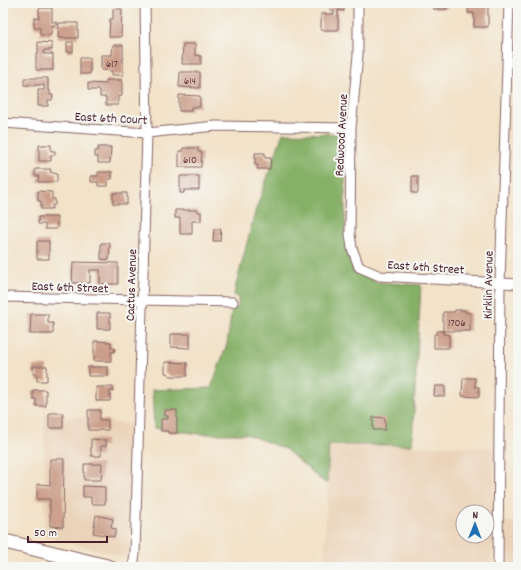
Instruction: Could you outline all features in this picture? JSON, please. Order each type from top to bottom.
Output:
[{"type":"main road","points":[[3,541],[109,567]]},
{"type":"street","name":"Cactus Avenue","points":[[133,567],[135,554],[143,301],[146,133],[145,3]]},
{"type":"street","name":"Redwood Avenue","points":[[358,3],[358,55],[351,128],[350,234],[352,248],[359,267]]},
{"type":"street","name":"Kirklin Avenue","points":[[498,567],[500,284],[509,3]]},
{"type":"street","name":"East 6th Court","points":[[3,123],[146,133],[216,126],[351,128]]},
{"type":"street","name":"East 6th Street","points":[[359,267],[380,276],[518,284]]},
{"type":"street","name":"East 6th Street","points":[[3,297],[233,302]]},
{"type":"shaded area","points":[[44,414],[64,415],[133,425],[129,558],[45,537]]},
{"type":"shaded area","points":[[329,445],[495,447],[494,504],[455,504],[455,544],[493,544],[492,567],[324,567]]},
{"type":"shaded area","points":[[504,522],[518,522],[518,567],[503,567]]},
{"type":"green space","points":[[283,133],[345,134],[345,234],[347,249],[353,266],[353,272],[355,272],[356,275],[359,273],[377,282],[421,285],[412,445],[329,445],[327,484],[285,449],[246,434],[200,434],[154,428],[152,390],[211,388],[227,344],[232,308],[238,308],[238,296],[234,296],[235,289],[255,212]]},
{"type":"building","points":[[330,3],[344,3],[344,11],[338,10],[338,30],[321,30],[321,14],[334,14],[334,11],[330,10]]},
{"type":"building","points":[[433,3],[447,3],[447,9],[433,9]]},
{"type":"building","points":[[468,3],[488,3],[488,27],[474,27],[474,13],[468,13]]},
{"type":"building","points":[[39,8],[52,8],[52,22],[57,22],[57,25],[52,25],[51,35],[40,35],[40,28],[34,28],[34,18],[39,18]]},
{"type":"building","points":[[113,9],[122,9],[121,37],[109,37],[110,19],[113,19]]},
{"type":"building","points":[[59,23],[78,23],[78,38],[58,38]]},
{"type":"building","points":[[38,42],[52,43],[52,50],[44,50],[44,54],[53,54],[53,70],[36,70]]},
{"type":"building","points":[[67,42],[73,42],[73,52],[67,52]]},
{"type":"building","points":[[183,44],[195,44],[195,55],[201,56],[201,64],[182,64]]},
{"type":"building","points":[[113,45],[123,45],[123,75],[112,75],[112,71],[101,70],[101,55],[112,55]]},
{"type":"building","points":[[80,58],[90,58],[90,74],[80,74]]},
{"type":"building","points":[[180,72],[200,72],[200,88],[179,87]]},
{"type":"building","points":[[24,78],[48,78],[48,90],[50,90],[50,95],[53,95],[52,100],[48,100],[48,106],[38,106],[38,90],[44,90],[44,85],[24,85]]},
{"type":"building","points":[[106,80],[122,80],[122,96],[118,96],[118,105],[106,105],[106,97],[100,97],[100,90],[88,90],[88,83],[106,84]]},
{"type":"building","points":[[179,95],[200,96],[200,107],[191,107],[191,111],[179,111]]},
{"type":"building","points":[[39,145],[51,145],[51,151],[55,151],[55,155],[51,155],[51,161],[39,161]]},
{"type":"building","points":[[98,147],[111,147],[110,163],[98,163],[98,157],[95,157],[95,151],[98,151]]},
{"type":"building","points":[[183,148],[198,148],[198,152],[202,152],[201,167],[179,167],[179,151],[183,151]]},
{"type":"building","points":[[255,153],[265,153],[265,158],[271,158],[270,169],[257,169],[258,165],[255,165]]},
{"type":"building","points":[[35,169],[51,169],[50,172],[57,174],[57,182],[38,182],[39,176],[35,176]]},
{"type":"building","points":[[98,172],[112,172],[112,179],[108,179],[108,186],[98,186],[98,182],[91,182],[91,176],[98,176]]},
{"type":"building","points":[[180,176],[199,176],[199,190],[184,190],[184,193],[180,193]]},
{"type":"building","points":[[412,176],[418,176],[418,193],[412,193]]},
{"type":"building","points":[[38,191],[52,192],[52,199],[55,199],[55,205],[52,205],[52,209],[41,209],[41,201],[38,201]]},
{"type":"building","points":[[113,193],[127,193],[127,204],[113,204]]},
{"type":"building","points":[[175,210],[198,210],[198,212],[201,212],[201,221],[192,221],[192,234],[180,234],[180,218],[175,218]]},
{"type":"building","points":[[38,217],[57,217],[57,229],[45,229],[45,224],[38,224]]},
{"type":"building","points":[[214,229],[221,229],[220,241],[213,241]]},
{"type":"building","points":[[37,241],[49,241],[49,259],[37,259]]},
{"type":"building","points":[[101,243],[110,243],[109,260],[101,259]]},
{"type":"building","points":[[73,262],[118,263],[118,284],[100,284],[100,270],[90,270],[90,283],[72,283]]},
{"type":"building","points":[[455,310],[465,310],[465,312],[470,313],[470,331],[443,331],[443,312],[455,312]]},
{"type":"building","points":[[97,313],[110,313],[110,329],[97,329]]},
{"type":"building","points":[[31,314],[48,314],[48,323],[53,323],[53,334],[30,334]]},
{"type":"building","points":[[437,331],[443,331],[443,334],[449,334],[449,348],[434,348],[434,334],[437,334]]},
{"type":"building","points":[[171,334],[190,334],[190,348],[171,347]]},
{"type":"building","points":[[94,341],[111,342],[111,348],[115,348],[114,352],[111,352],[111,361],[94,361]]},
{"type":"building","points":[[165,362],[187,363],[187,376],[169,376],[169,374],[165,373]]},
{"type":"building","points":[[33,366],[47,366],[47,381],[37,381],[37,374],[33,374]]},
{"type":"building","points":[[88,367],[108,367],[108,376],[88,376]]},
{"type":"building","points":[[463,378],[475,378],[475,387],[479,387],[479,397],[462,396]]},
{"type":"building","points":[[435,386],[445,386],[445,396],[434,396]]},
{"type":"building","points":[[96,387],[113,387],[113,391],[110,391],[110,401],[96,401]]},
{"type":"building","points":[[33,390],[46,390],[46,406],[36,406],[36,399],[33,399]]},
{"type":"building","points":[[88,410],[100,410],[100,420],[108,420],[108,430],[88,430]]},
{"type":"building","points":[[165,410],[177,410],[177,433],[161,431],[161,419],[168,419],[168,416],[165,416]]},
{"type":"building","points":[[49,413],[63,413],[63,428],[49,428]]},
{"type":"building","points":[[373,417],[385,418],[385,430],[373,430]]},
{"type":"building","points":[[91,439],[106,440],[106,446],[101,446],[101,456],[91,456]]},
{"type":"building","points":[[50,459],[64,459],[63,527],[50,526],[50,499],[37,499],[37,484],[50,485]]},
{"type":"building","points":[[84,464],[102,464],[101,480],[84,480]]},
{"type":"building","points":[[83,486],[105,487],[105,504],[91,504],[91,497],[83,497]]},
{"type":"building","points":[[515,494],[518,494],[518,506],[515,506]]},
{"type":"building","points":[[96,515],[113,519],[111,528],[116,529],[114,537],[93,533]]}]
